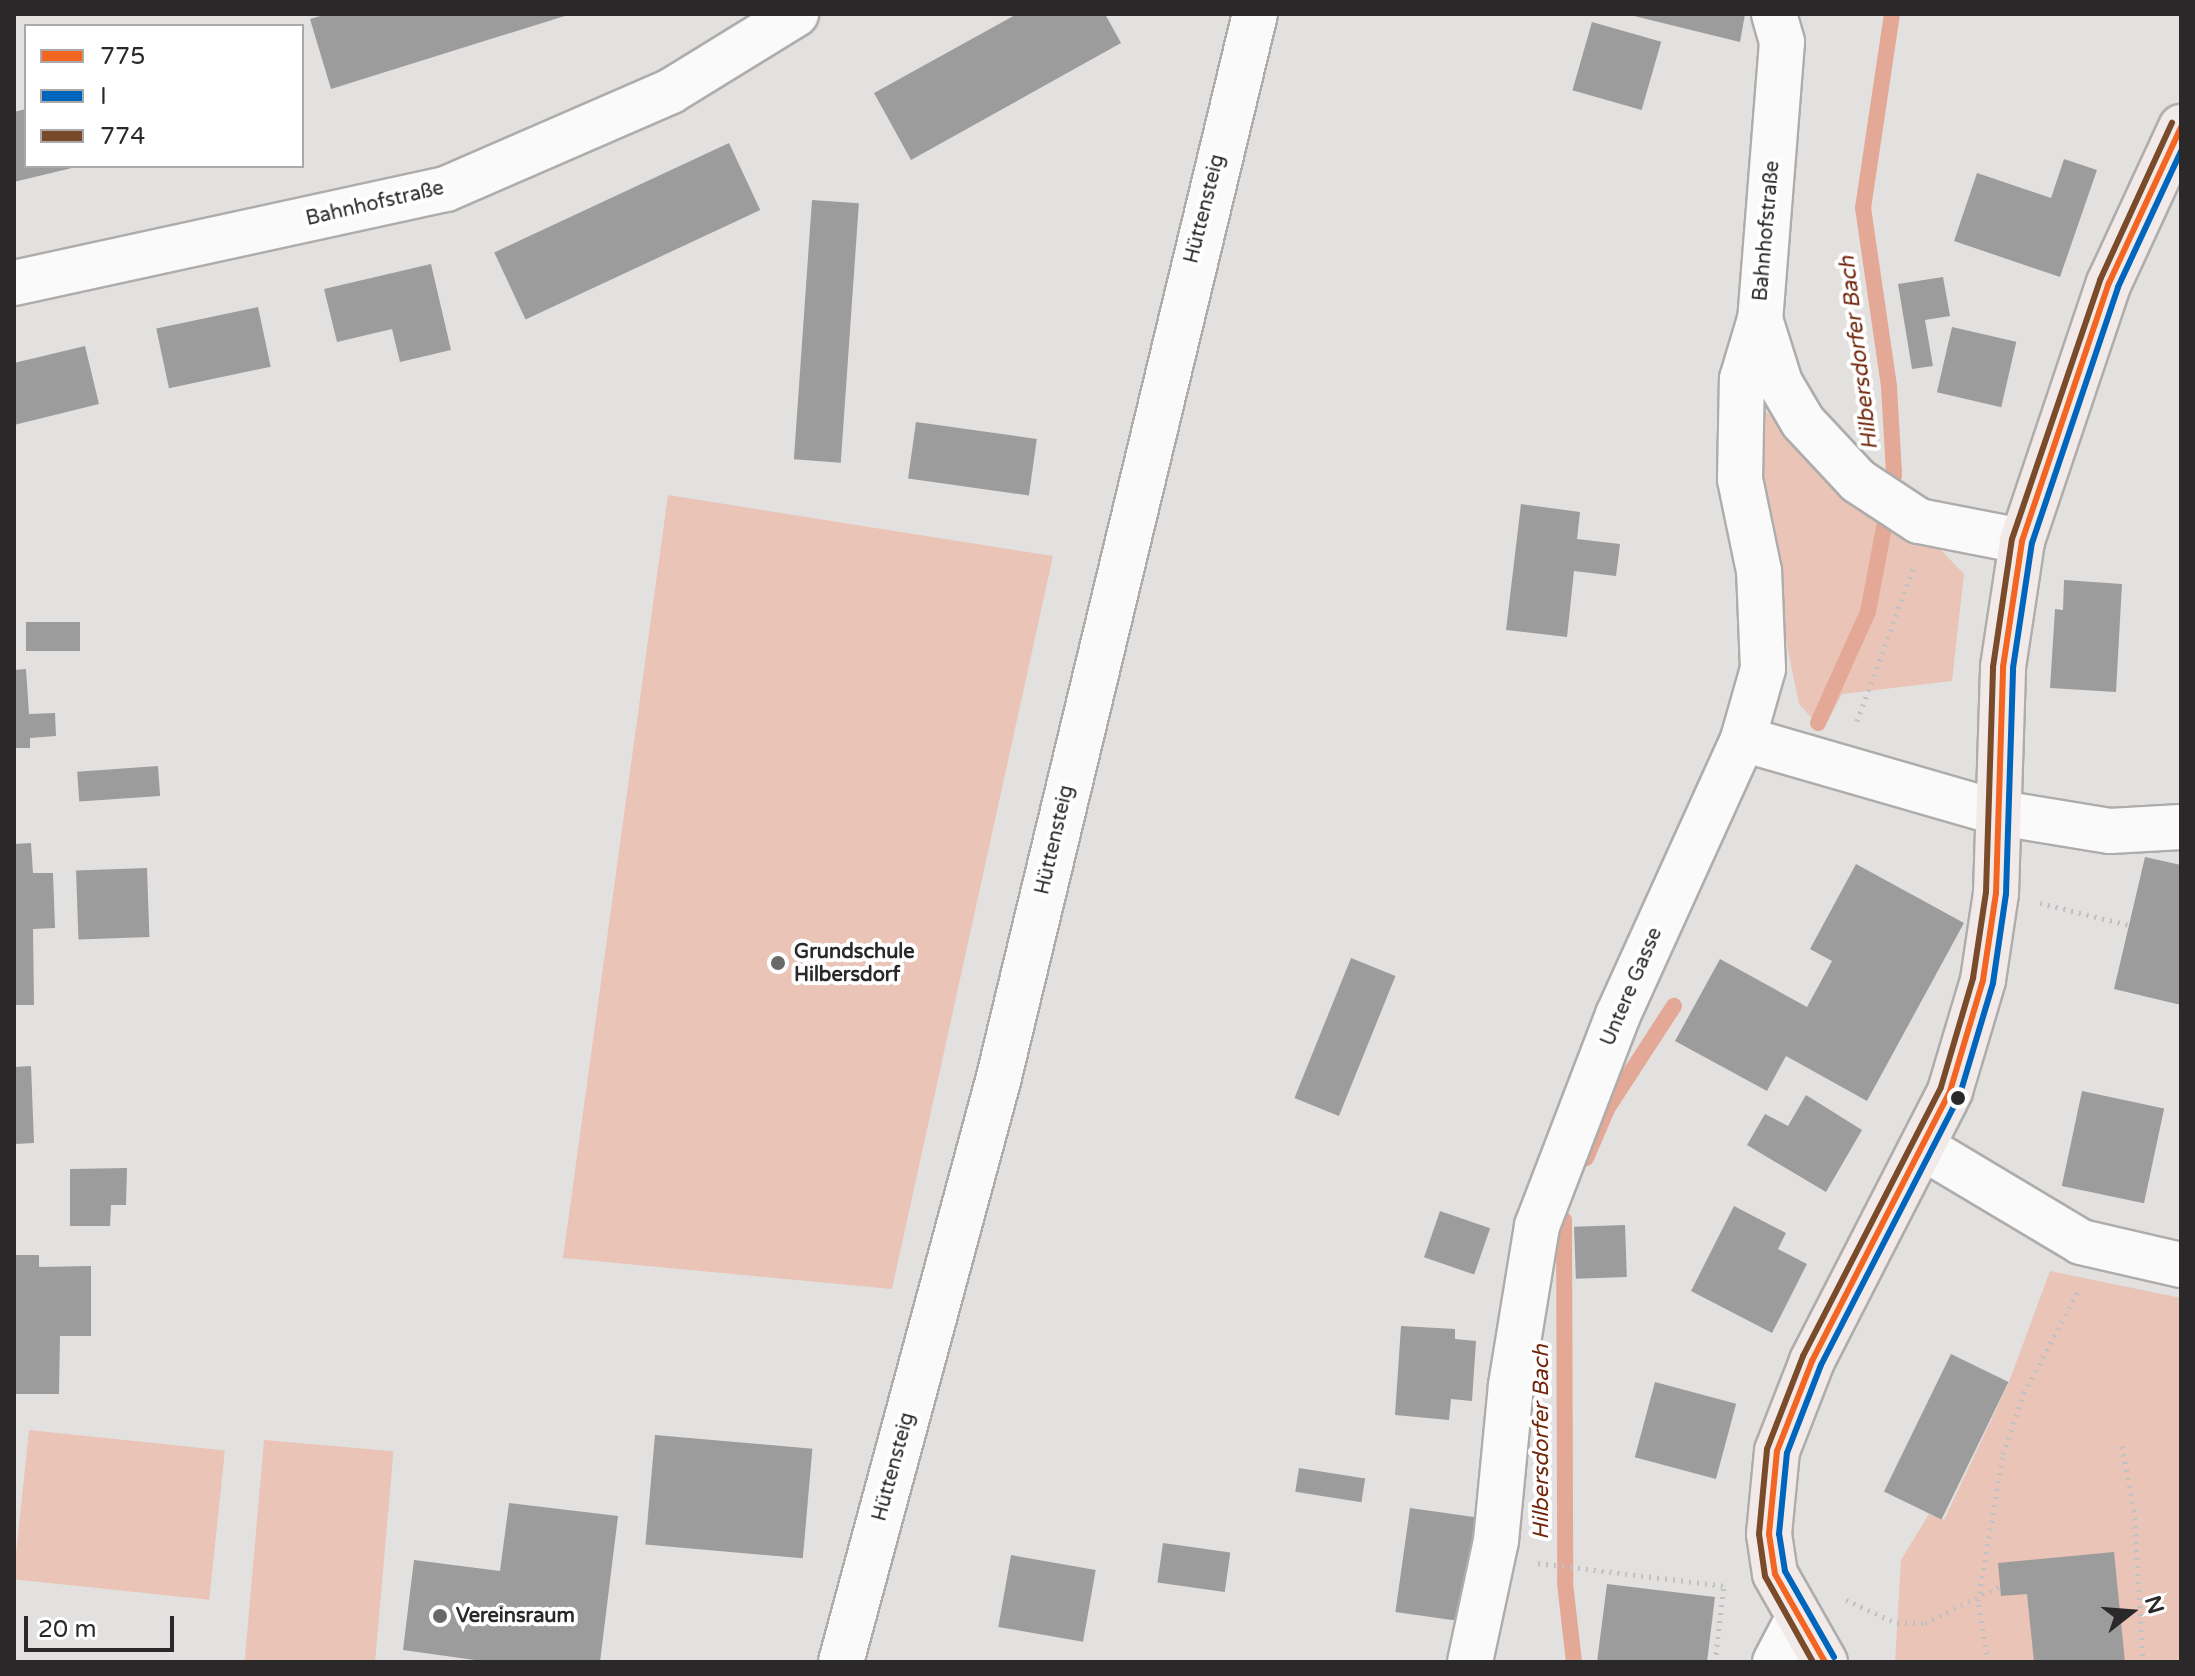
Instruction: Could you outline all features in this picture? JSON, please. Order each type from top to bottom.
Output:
[{"type":"main road","points":[[1825,1662],[1796,1622],[1775,1574],[1769,1534],[1777,1451],[1812,1361],[1924,1148],[1950,1091],[1983,980],[1996,893],[2003,667],[2022,541],[2109,283],[2181,127]]},
{"type":"street","name":"Bahnhofstraße","points":[[14,283],[446,189],[671,91],[796,14]]},
{"type":"street","name":"Hüttensteig","points":[[841,1662],[998,1081],[1255,14]]},
{"type":"street","name":"Bahnhofstraße","points":[[1774,14],[1782,42],[1760,319],[1780,383],[1803,422],[1858,481],[1924,522],[2022,541]]},
{"type":"street","name":"Untere Gasse","points":[[1470,1662],[1496,1541],[1511,1385],[1537,1226],[1618,1015],[1743,739],[1763,669],[1759,571],[1740,479],[1742,379],[1760,319]]},
{"type":"street","points":[[1743,739],[2000,813],[2110,831],[2175,817]]},
{"type":"street","points":[[1924,1148],[2081,1242],[2181,1265]]},
{"type":"street","points":[[1775,1662],[1796,1622]]},
{"type":"path","points":[[1841,768],[1924,522]]},
{"type":"path","points":[[1996,893],[2129,925]]},
{"type":"path","points":[[1988,1662],[1978,1601],[2003,1454],[2024,1393],[2081,1286]]},
{"type":"path","points":[[2122,1446],[2134,1510],[2143,1662]]},
{"type":"path","points":[[1553,1564],[1724,1586]]},
{"type":"path","points":[[1775,1574],[1808,1578],[1897,1623],[1925,1623],[1978,1601],[2001,1586]]},
{"type":"shaded area","points":[[1767,412],[1827,476],[1938,547],[1964,574],[1952,681],[1842,694],[1823,730],[1799,704],[1750,466],[1757,426]]},
{"type":"shaded area","points":[[668,495],[1053,556],[892,1289],[563,1258]]},
{"type":"shaded area","points":[[2050,1271],[2181,1298],[2181,1662],[1895,1662],[1901,1560],[1929,1514],[1944,1520],[2009,1382]]},
{"type":"shaded area","points":[[29,1430],[225,1451],[209,1600],[14,1579]]},
{"type":"shaded area","points":[[264,1440],[394,1451],[375,1662],[245,1662]]},
{"type":"building","points":[[327,14],[568,15],[331,89],[310,19]]},
{"type":"building","points":[[1017,14],[1105,14],[1121,43],[911,160],[874,93]]},
{"type":"building","points":[[1626,14],[1745,14],[1740,42]]},
{"type":"building","points":[[1592,22],[1661,42],[1642,110],[1572,90]]},
{"type":"building","points":[[24,110],[24,168],[72,168],[14,182],[14,112]]},
{"type":"building","points":[[729,143],[760,210],[526,320],[494,252]]},
{"type":"building","points":[[2064,159],[2097,170],[2060,277],[1954,241],[1977,173],[2051,198]]},
{"type":"building","points":[[812,200],[859,203],[841,463],[794,459]]},
{"type":"building","points":[[431,264],[451,350],[400,362],[392,329],[337,342],[324,289]]},
{"type":"building","points":[[1943,277],[1950,316],[1925,320],[1933,366],[1912,369],[1898,284]]},
{"type":"building","points":[[258,307],[271,367],[169,388],[156,329]]},
{"type":"building","points":[[1952,327],[2016,342],[2001,407],[1937,392]]},
{"type":"building","points":[[85,346],[99,404],[14,425],[14,363]]},
{"type":"building","points":[[916,422],[1037,439],[1029,495],[908,478]]},
{"type":"building","points":[[1521,504],[1580,512],[1577,539],[1620,544],[1616,576],[1574,571],[1567,637],[1506,630]]},
{"type":"building","points":[[2064,580],[2122,584],[2116,692],[2050,688],[2055,609],[2063,610]]},
{"type":"building","points":[[26,622],[80,622],[80,651],[26,651]]},
{"type":"building","points":[[26,669],[29,714],[55,713],[56,736],[30,738],[30,748],[14,748],[14,670]]},
{"type":"building","points":[[158,766],[160,796],[79,802],[77,772]]},
{"type":"building","points":[[31,843],[33,873],[53,873],[55,928],[33,929],[34,1005],[14,1005],[14,844]]},
{"type":"building","points":[[2145,857],[2181,865],[2181,1005],[2114,989]]},
{"type":"building","points":[[1856,864],[1964,923],[1867,1101],[1786,1056],[1767,1091],[1675,1041],[1720,959],[1807,1007],[1832,961],[1810,949]]},
{"type":"building","points":[[147,868],[149,937],[78,939],[76,870]]},
{"type":"building","points":[[1351,958],[1396,976],[1339,1116],[1294,1098]]},
{"type":"building","points":[[31,1066],[34,1143],[14,1144],[14,1067]]},
{"type":"building","points":[[2082,1091],[2164,1108],[2144,1203],[2062,1186]]},
{"type":"building","points":[[1806,1095],[1862,1130],[1826,1192],[1747,1145],[1765,1114],[1788,1126]]},
{"type":"building","points":[[127,1168],[126,1205],[111,1205],[110,1226],[70,1226],[70,1169]]},
{"type":"building","points":[[1734,1206],[1786,1233],[1778,1249],[1807,1264],[1772,1333],[1691,1291]]},
{"type":"building","points":[[1440,1211],[1490,1228],[1474,1275],[1424,1257]]},
{"type":"building","points":[[1625,1225],[1627,1277],[1576,1279],[1574,1227]]},
{"type":"building","points":[[14,1255],[39,1255],[39,1267],[91,1266],[91,1336],[60,1336],[59,1394],[14,1394]]},
{"type":"building","points":[[1401,1326],[1455,1329],[1455,1339],[1476,1341],[1472,1401],[1451,1399],[1449,1420],[1395,1415]]},
{"type":"building","points":[[1951,1354],[2009,1382],[1941,1520],[1884,1492]]},
{"type":"building","points":[[1655,1382],[1736,1404],[1716,1479],[1635,1457]]},
{"type":"building","points":[[655,1435],[812,1449],[803,1558],[645,1545]]},
{"type":"building","points":[[1299,1468],[1365,1478],[1361,1502],[1295,1492]]},
{"type":"building","points":[[509,1503],[618,1516],[600,1662],[489,1662],[403,1650],[414,1560],[500,1571]]},
{"type":"building","points":[[1410,1508],[1477,1517],[1463,1621],[1395,1612]]},
{"type":"building","points":[[1163,1543],[1230,1552],[1225,1592],[1157,1583]]},
{"type":"building","points":[[2114,1552],[2125,1662],[2034,1662],[2027,1594],[2001,1596],[1998,1563]]},
{"type":"building","points":[[1011,1555],[1096,1570],[1083,1642],[998,1627]]},
{"type":"building","points":[[1607,1584],[1715,1597],[1707,1662],[1597,1662]]},
{"type":"waterway","name":"Hilbersdorfer Bach","points":[[1818,723],[1868,612],[1894,474],[1889,386],[1863,208],[1892,14]]},
{"type":"waterway","name":"Hilbersdorfer Bach","points":[[1586,1158],[1607,1109],[1674,1006]]},
{"type":"waterway","name":"Hilbersdorfer Bach","points":[[1564,1220],[1565,1583],[1574,1662]]},
{"type":"transit line","name":"774","points":[[1813,1662],[1765,1576],[1759,1534],[1767,1449],[1803,1356],[1941,1087],[1973,978],[1986,892],[1993,667],[2012,539],[2100,280],[2172,123]]},
{"type":"transit line","name":"775","points":[[1825,1662],[1775,1574],[1769,1534],[1777,1451],[1812,1361],[1950,1091],[1983,980],[1996,893],[2003,667],[2022,541],[2109,283],[2181,127]]},
{"type":"transit line","name":"I","points":[[1834,1657],[1785,1571],[1779,1534],[1787,1453],[1821,1365],[1960,1094],[1993,983],[2006,894],[2013,668],[2032,543],[2118,287],[2181,151]]},
{"type":"place","name":"Grundschule Hilbersdorf","points":[[778,963]]},
{"type":"place","name":"Vereinsraum","points":[[440,1616]]}]
